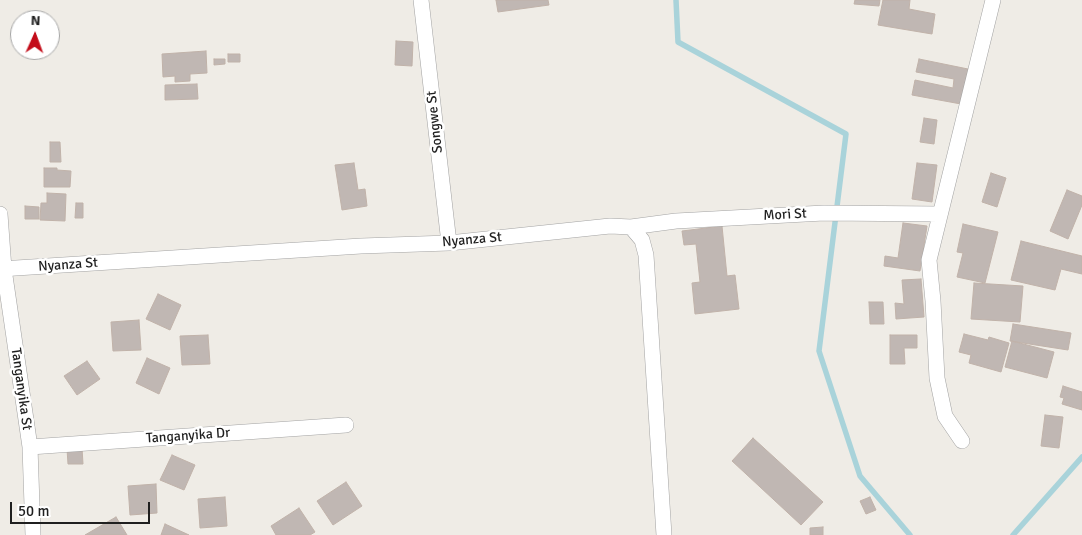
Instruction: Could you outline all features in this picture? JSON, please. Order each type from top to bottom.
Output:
[{"type":"street","name":"Songwe St","points":[[422,0],[449,243]]},
{"type":"street","points":[[962,441],[945,416],[937,378],[929,260],[993,0]]},
{"type":"street","name":"Mori St","points":[[631,227],[676,221],[824,213],[939,214]]},
{"type":"street","name":"Tanganyika St","points":[[0,214],[2,269],[30,447],[33,535]]},
{"type":"street","name":"Nyanza St","points":[[2,269],[361,246],[449,243],[610,226],[631,227]]},
{"type":"street","points":[[631,227],[642,240],[646,255],[664,535]]},
{"type":"street","name":"Tanganyika Dr","points":[[30,447],[346,425]]},
{"type":"building","points":[[496,0],[548,0],[549,5],[498,12]]},
{"type":"building","points":[[855,0],[880,0],[879,6],[854,4]]},
{"type":"building","points":[[883,0],[910,0],[909,9],[935,14],[932,34],[878,25]]},
{"type":"building","points":[[396,41],[413,42],[412,66],[395,65]]},
{"type":"building","points":[[206,51],[207,73],[190,74],[190,81],[175,82],[175,76],[163,77],[162,54]]},
{"type":"building","points":[[228,54],[240,54],[240,62],[228,62]]},
{"type":"building","points":[[214,59],[225,59],[225,64],[214,65]]},
{"type":"building","points":[[919,59],[968,69],[961,104],[912,95],[915,80],[953,88],[954,79],[916,72]]},
{"type":"building","points":[[197,84],[198,99],[165,100],[165,85]]},
{"type":"building","points":[[924,118],[937,120],[934,144],[920,142]]},
{"type":"building","points":[[50,142],[60,142],[61,162],[50,162]]},
{"type":"building","points":[[354,163],[358,190],[365,189],[367,206],[342,210],[335,165]]},
{"type":"building","points":[[917,163],[937,165],[932,202],[912,199]]},
{"type":"building","points":[[44,168],[71,171],[70,187],[44,187]]},
{"type":"building","points":[[991,173],[1006,178],[997,207],[982,202]]},
{"type":"building","points":[[1067,190],[1082,196],[1082,205],[1068,239],[1050,231]]},
{"type":"building","points":[[47,193],[66,194],[65,221],[40,220],[41,203],[47,203]]},
{"type":"building","points":[[76,203],[83,203],[83,218],[75,218]]},
{"type":"building","points":[[25,206],[39,207],[39,219],[25,219]]},
{"type":"building","points":[[903,223],[927,226],[920,271],[884,266],[885,256],[898,258]]},
{"type":"building","points":[[963,224],[998,232],[985,283],[957,277],[963,253],[957,252]]},
{"type":"building","points":[[722,226],[727,276],[735,275],[739,309],[695,314],[692,283],[700,282],[696,244],[684,245],[682,231]]},
{"type":"building","points":[[1021,241],[1082,256],[1082,274],[1061,269],[1055,290],[1011,280]]},
{"type":"building","points":[[921,279],[924,317],[896,319],[895,303],[904,304],[902,280]]},
{"type":"building","points":[[974,283],[1023,286],[1020,322],[971,319]]},
{"type":"building","points":[[158,294],[181,305],[170,330],[146,319]]},
{"type":"building","points":[[869,302],[883,302],[884,324],[870,324]]},
{"type":"building","points":[[139,320],[141,350],[113,351],[111,322]]},
{"type":"building","points":[[1013,324],[1071,333],[1068,350],[1010,341]]},
{"type":"building","points":[[964,334],[988,340],[989,337],[1009,343],[1001,372],[969,363],[971,355],[959,352]]},
{"type":"building","points":[[208,335],[210,364],[182,365],[180,336]]},
{"type":"building","points":[[890,335],[917,335],[917,348],[904,348],[905,364],[890,364]]},
{"type":"building","points":[[1012,341],[1054,352],[1047,378],[1005,367]]},
{"type":"building","points":[[147,358],[170,368],[159,394],[136,383]]},
{"type":"building","points":[[87,361],[100,379],[77,395],[64,376]]},
{"type":"building","points":[[1063,386],[1082,392],[1082,410],[1062,404],[1064,398],[1060,397]]},
{"type":"building","points":[[1045,415],[1063,417],[1059,448],[1041,446]]},
{"type":"building","points":[[753,438],[823,502],[801,525],[732,461]]},
{"type":"building","points":[[82,448],[83,464],[68,464],[67,449]]},
{"type":"building","points":[[172,455],[195,465],[184,490],[160,480]]},
{"type":"building","points":[[346,482],[362,506],[333,525],[317,501]]},
{"type":"building","points":[[156,484],[157,513],[130,515],[128,486]]},
{"type":"building","points":[[225,497],[227,526],[200,528],[198,499]]},
{"type":"building","points":[[870,497],[876,510],[866,514],[860,501]]},
{"type":"building","points":[[299,508],[315,532],[310,535],[276,535],[271,526]]},
{"type":"building","points":[[116,517],[127,535],[85,535]]},
{"type":"building","points":[[165,524],[189,535],[161,535]]},
{"type":"building","points":[[823,527],[823,535],[810,535],[810,528]]},
{"type":"waterway","points":[[676,0],[678,42],[846,134],[819,351],[860,476],[910,535]]},
{"type":"waterway","points":[[1013,535],[1082,457]]}]
